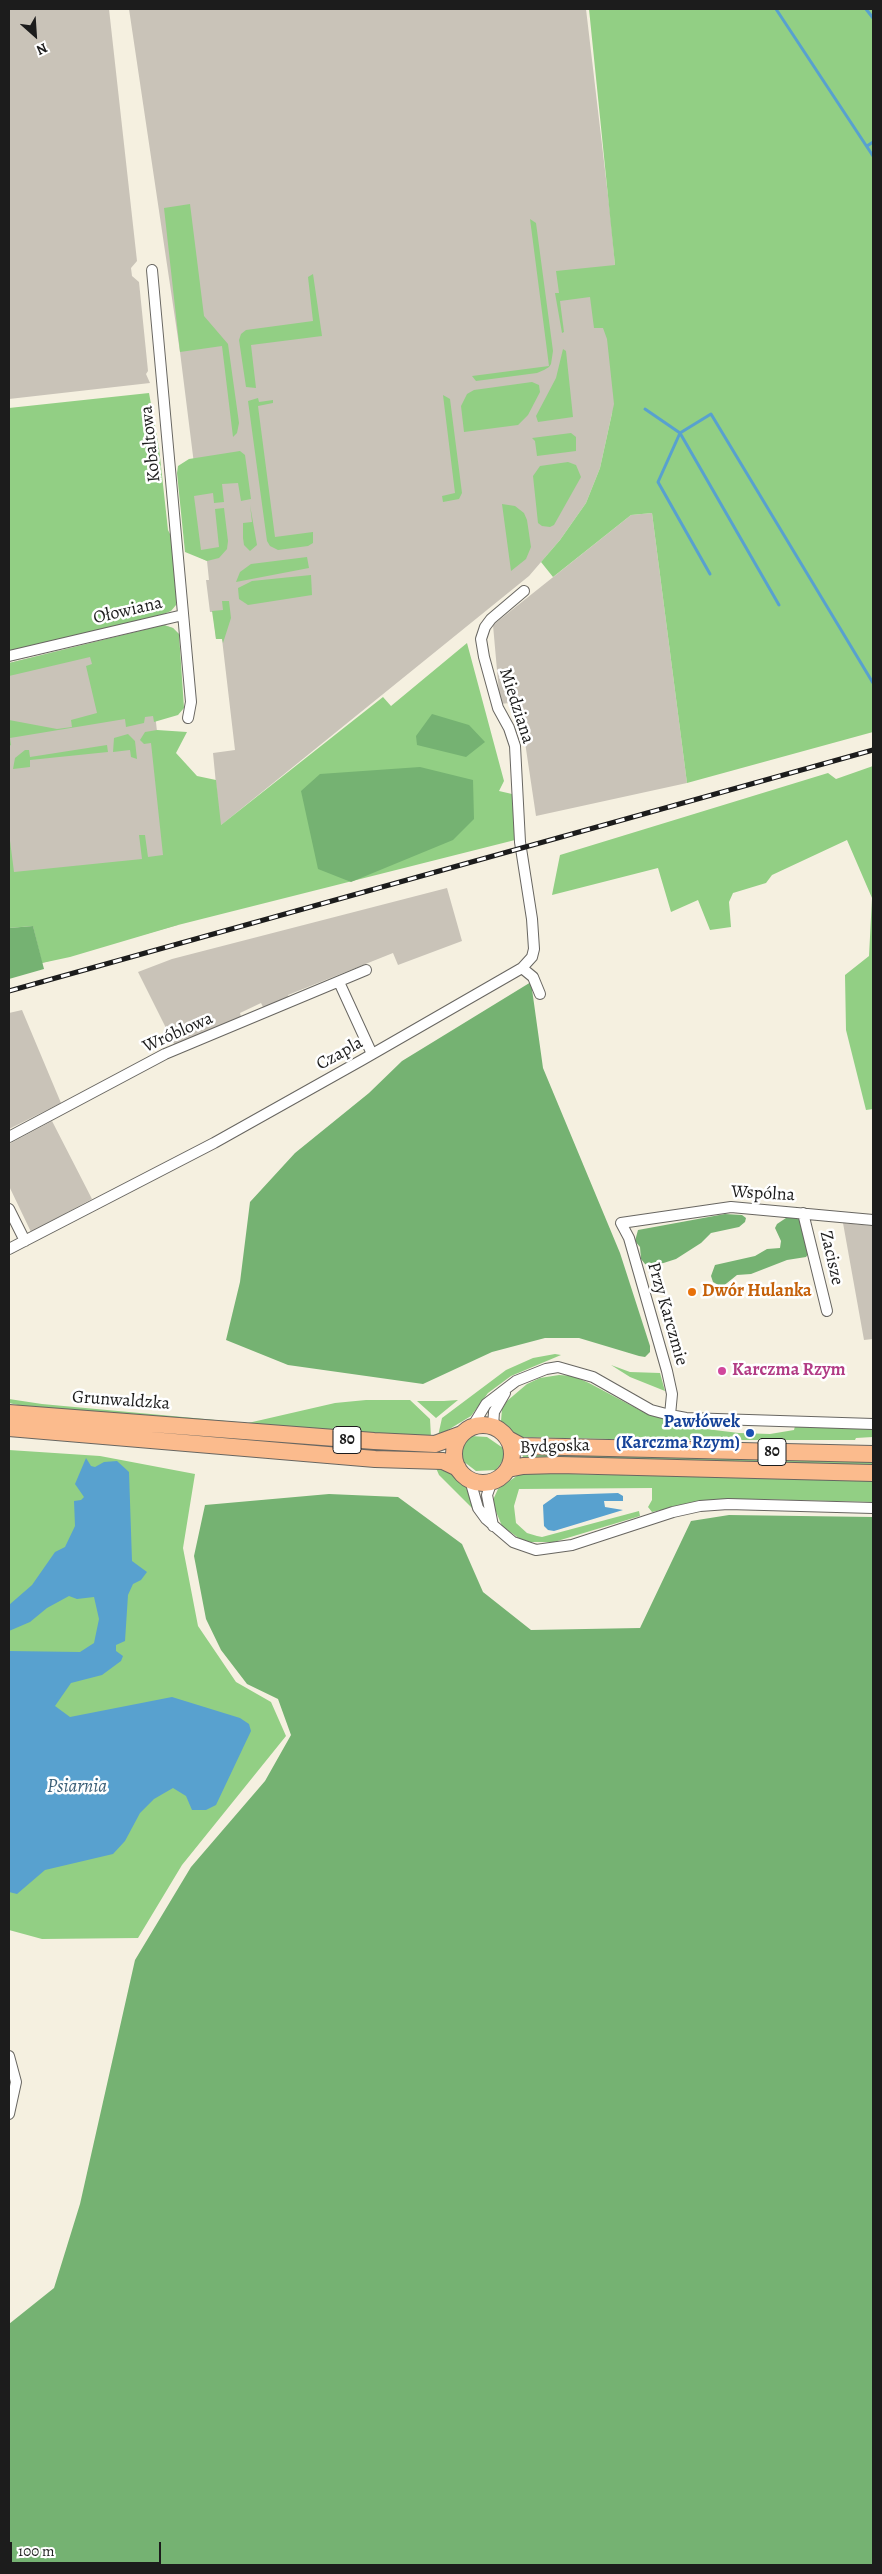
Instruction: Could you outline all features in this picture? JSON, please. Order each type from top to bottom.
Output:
[{"type":"main road","name":"Grunwaldzka","points":[[9,1413],[230,1438]]},
{"type":"main road","name":"80","points":[[230,1438],[313,1438],[435,1444],[467,1430],[493,1426],[502,1431],[508,1438]]},
{"type":"main road","name":"Grunwaldzka","points":[[9,1428],[230,1438]]},
{"type":"main road","points":[[458,1468],[454,1450],[467,1430]]},
{"type":"main road","name":"80","points":[[230,1438],[375,1458],[443,1462],[458,1468],[470,1480]]},
{"type":"main road","points":[[508,1438],[512,1454],[508,1469]]},
{"type":"main road","name":"Bydgoska","points":[[508,1438],[521,1446],[873,1454]]},
{"type":"main road","name":"Bydgoska","points":[[508,1469],[523,1466],[558,1465],[873,1473]]},
{"type":"main road","name":"80","points":[[492,1481],[508,1469]]},
{"type":"main road","points":[[470,1480],[485,1483],[492,1481]]},
{"type":"street","name":"Kobaltowa","points":[[152,270],[183,615]]},
{"type":"street","name":"Miedziana","points":[[522,968],[532,957],[534,949],[532,919],[523,870],[516,790],[515,746],[509,728],[498,708],[484,657],[482,639],[485,627],[491,619],[524,591]]},
{"type":"street","name":"Ołowiana","points":[[9,656],[183,615],[191,702],[188,718]]},
{"type":"street","points":[[522,968],[533,977],[540,994]]},
{"type":"street","name":"Czapla","points":[[9,1249],[214,1143],[522,968]]},
{"type":"street","name":"Wróblowa","points":[[9,1137],[165,1054],[366,970]]},
{"type":"street","points":[[338,982],[372,1054]]},
{"type":"street","name":"Wspólna","points":[[621,1223],[731,1207],[873,1220]]},
{"type":"street","points":[[9,1209],[25,1240]]},
{"type":"street","name":"Zacisze","points":[[804,1213],[827,1311]]},
{"type":"street","name":"Przy Karczmie","points":[[621,1223],[629,1238],[667,1371],[672,1394],[670,1415]]},
{"type":"street","points":[[467,1430],[486,1404],[526,1376],[558,1368],[592,1377],[651,1410],[686,1418],[873,1424]]},
{"type":"street","points":[[493,1426],[494,1412],[507,1389]]},
{"type":"street","points":[[470,1480],[478,1508],[494,1527],[503,1536],[524,1547],[536,1550],[551,1549],[673,1512],[700,1506],[728,1504],[873,1508]]},
{"type":"street","points":[[492,1481],[487,1494],[494,1527]]},
{"type":"street","points":[[9,2056],[16,2082],[9,2114]]},
{"type":"shaded area","points":[[9,9],[109,9],[137,261],[131,268],[132,276],[139,282],[148,371],[146,374],[150,383],[9,399]]},
{"type":"shaded area","points":[[129,9],[586,9],[611,221],[615,265],[618,405],[612,413],[600,468],[586,503],[560,540],[529,576],[220,826],[213,753],[235,750],[222,639],[216,639],[213,612],[210,612],[206,580],[209,580],[207,561],[189,552],[194,464],[180,352]]},
{"type":"shaded area","points":[[652,513],[687,783],[536,816],[519,702],[500,704],[493,625],[631,515]]},
{"type":"shaded area","points":[[164,625],[173,628],[179,634],[155,713],[178,925],[42,963],[21,878],[9,881],[9,663]]},
{"type":"shaded area","points":[[447,888],[462,941],[398,965],[393,953],[288,995],[289,999],[264,1009],[261,1003],[240,1013],[242,1020],[175,1046],[138,972],[172,959]]},
{"type":"shaded area","points":[[22,1010],[61,1103],[9,1129],[9,1013]]},
{"type":"shaded area","points":[[52,1121],[92,1199],[31,1232],[9,1186],[9,1144]]},
{"type":"shaded area","points":[[843,1223],[873,1226],[873,1339],[864,1340]]},
{"type":"green space","points":[[589,9],[873,9],[873,732],[687,783],[652,513],[631,515],[553,577],[541,562],[560,540],[586,503],[600,468],[614,404],[607,339],[603,328],[594,328],[590,297],[560,301],[564,332],[562,333],[555,293],[559,293],[556,271],[615,265]]},
{"type":"green space","points":[[190,204],[204,316],[228,344],[239,423],[237,433],[233,437],[222,346],[180,352],[164,208]]},
{"type":"green space","points":[[530,219],[536,223],[553,351],[551,364],[549,367],[537,373],[476,381],[472,376],[549,366]]},
{"type":"green space","points":[[313,274],[322,336],[251,345],[256,388],[246,387],[239,340],[241,334],[246,330],[313,321],[308,277]]},
{"type":"green space","points":[[563,349],[566,351],[573,417],[538,422],[536,416],[556,378]]},
{"type":"green space","points":[[532,382],[539,385],[540,392],[528,415],[518,425],[464,432],[461,406],[467,394],[474,390]]},
{"type":"green space","points":[[149,393],[159,448],[168,530],[172,538],[178,591],[176,605],[171,611],[156,617],[9,651],[9,408]]},
{"type":"green space","points":[[443,395],[450,399],[462,493],[459,499],[443,502],[442,496],[455,493]]},
{"type":"green space","points":[[258,398],[259,402],[273,400],[273,403],[258,406],[275,537],[313,532],[313,543],[308,546],[278,550],[270,546],[267,541],[248,401]]},
{"type":"green space","points":[[571,433],[576,437],[576,451],[537,456],[535,441],[532,438]]},
{"type":"green space","points":[[240,451],[245,455],[251,499],[241,501],[238,483],[222,484],[224,502],[214,503],[213,493],[194,496],[201,550],[219,547],[215,509],[224,508],[228,541],[227,549],[219,558],[207,561],[185,552],[177,473],[178,466],[189,459]]},
{"type":"green space","points":[[568,462],[576,465],[581,477],[554,525],[550,527],[542,526],[538,523],[533,476],[540,466]]},
{"type":"green space","points":[[502,504],[515,506],[524,513],[527,520],[531,547],[526,559],[511,571]]},
{"type":"green space","points":[[250,505],[257,545],[250,551],[244,545],[243,523],[252,522]]},
{"type":"green space","points":[[307,557],[309,568],[236,582],[240,572],[251,564]]},
{"type":"green space","points":[[311,575],[312,595],[248,605],[239,599],[238,588],[252,581]]},
{"type":"green space","points":[[222,601],[229,601],[231,618],[223,643],[222,639],[216,639],[212,611],[223,610]]},
{"type":"green space","points":[[164,625],[173,628],[179,634],[184,708],[178,715],[154,722],[153,716],[145,717],[144,723],[126,727],[125,719],[10,738],[11,745],[9,746],[9,720],[57,729],[72,727],[71,720],[97,713],[86,666],[92,664],[90,657],[9,676],[9,663]]},
{"type":"green space","points":[[467,643],[504,781],[499,791],[512,794],[515,840],[178,925],[70,957],[42,963],[33,926],[9,928],[9,833],[14,872],[142,859],[139,835],[145,835],[148,857],[163,855],[151,743],[144,744],[140,740],[145,732],[157,730],[187,732],[176,753],[197,776],[216,780],[221,825],[383,697],[391,706]]},
{"type":"green space","points":[[432,714],[469,725],[485,742],[466,757],[417,745],[416,736]]},
{"type":"green space","points":[[128,734],[135,741],[137,759],[131,757],[130,750],[113,752],[114,738]]},
{"type":"green space","points":[[107,745],[108,752],[30,760],[30,767],[13,769],[15,758],[25,750],[29,750],[30,757]]},
{"type":"green space","points":[[873,766],[873,1109],[866,1110],[846,1030],[845,975],[869,956],[872,898],[847,840],[772,875],[766,883],[733,893],[729,902],[731,927],[710,930],[698,900],[671,912],[658,868],[552,895],[560,855],[828,773],[836,779]]},
{"type":"green space","points":[[420,767],[473,780],[474,819],[453,840],[351,882],[318,869],[301,791],[320,774]]},
{"type":"green space","points":[[33,926],[44,969],[9,979],[9,928]]},
{"type":"green space","points":[[531,982],[543,1068],[620,1253],[650,1346],[650,1352],[645,1357],[579,1338],[545,1338],[492,1352],[423,1384],[288,1365],[226,1340],[240,1282],[250,1202],[295,1153],[369,1093],[402,1061]]},
{"type":"green space","points":[[725,1214],[742,1215],[746,1218],[745,1222],[739,1227],[711,1233],[701,1243],[676,1259],[651,1267],[641,1259],[640,1247],[635,1241],[638,1230]]},
{"type":"green space","points":[[789,1216],[796,1216],[801,1220],[809,1253],[806,1257],[787,1260],[751,1274],[737,1275],[722,1287],[713,1282],[711,1276],[715,1265],[755,1256],[767,1249],[780,1248],[781,1241],[775,1228],[777,1224]]},
{"type":"green space","points":[[555,1354],[561,1355],[511,1376],[488,1393],[471,1416],[438,1436],[442,1418],[506,1370],[533,1358]]},
{"type":"green space","points":[[611,1365],[630,1372],[660,1373],[665,1391],[630,1377]]},
{"type":"green space","points":[[559,1375],[573,1376],[647,1414],[681,1423],[681,1426],[739,1433],[770,1434],[794,1430],[795,1426],[873,1428],[873,1437],[856,1438],[855,1440],[656,1440],[516,1437],[510,1433],[501,1421],[502,1409],[507,1401],[527,1384],[540,1378]]},
{"type":"green space","points":[[9,1399],[42,1404],[248,1423],[335,1403],[366,1400],[410,1400],[430,1419],[431,1437],[31,1408],[9,1403]]},
{"type":"green space","points":[[458,1400],[436,1418],[417,1401],[444,1401]]},
{"type":"green space","points":[[471,1436],[487,1437],[503,1448],[503,1460],[496,1470],[476,1471],[459,1458],[460,1448]]},
{"type":"green space","points":[[9,1450],[100,1456],[195,1474],[183,1548],[198,1626],[236,1682],[271,1702],[286,1736],[182,1865],[138,1938],[42,1939],[9,1930]]},
{"type":"green space","points":[[522,1453],[873,1460],[873,1467],[523,1457]]},
{"type":"green space","points":[[436,1468],[455,1475],[468,1488],[479,1515],[439,1475]]},
{"type":"green space","points":[[521,1473],[873,1480],[873,1502],[751,1499],[695,1503],[652,1512],[648,1507],[652,1500],[652,1488],[519,1489],[514,1506],[516,1523],[527,1533],[542,1537],[639,1511],[640,1516],[554,1542],[530,1542],[520,1539],[502,1526],[492,1502],[498,1489]]},
{"type":"green space","points":[[329,1494],[398,1497],[462,1544],[483,1592],[531,1630],[640,1628],[691,1521],[729,1515],[873,1517],[873,2565],[9,2565],[9,2324],[54,2288],[80,2204],[135,1960],[191,1867],[265,1781],[291,1735],[278,1699],[247,1684],[221,1650],[206,1619],[194,1556],[205,1505]]},
{"type":"water","name":"Psiarnia","points":[[86,1458],[91,1466],[95,1467],[104,1462],[117,1461],[129,1472],[132,1561],[147,1572],[141,1580],[133,1584],[128,1595],[125,1641],[116,1645],[116,1651],[123,1656],[121,1661],[102,1675],[71,1683],[55,1706],[70,1717],[172,1697],[240,1718],[249,1724],[251,1731],[216,1805],[206,1810],[192,1810],[186,1796],[173,1788],[154,1799],[140,1813],[125,1841],[113,1854],[45,1870],[17,1894],[9,1892],[9,1651],[80,1652],[94,1643],[99,1619],[94,1597],[77,1599],[69,1596],[47,1608],[30,1622],[9,1631],[9,1605],[32,1585],[55,1552],[65,1547],[75,1526],[74,1501],[81,1500],[84,1497],[75,1484]]},
{"type":"water","points":[[618,1493],[623,1496],[623,1501],[604,1501],[605,1507],[623,1510],[554,1531],[548,1530],[544,1526],[543,1505],[557,1495]]},
{"type":"waterway","points":[[776,9],[873,156]]},
{"type":"waterway","points":[[866,9],[873,18]]},
{"type":"waterway","points":[[867,146],[873,142]]},
{"type":"waterway","points":[[645,409],[680,433],[711,414],[873,683]]},
{"type":"waterway","points":[[680,433],[779,605]]},
{"type":"waterway","points":[[680,433],[658,482],[710,574]]},
{"type":"railway","points":[[9,991],[873,750]]},
{"type":"place","name":"Dwór Hulanka","points":[[692,1292]]},
{"type":"place","name":"Karczma Rzym","points":[[722,1371]]},
{"type":"place","name":"Pawłówek (Karczma Rzym)","points":[[750,1433]]}]
